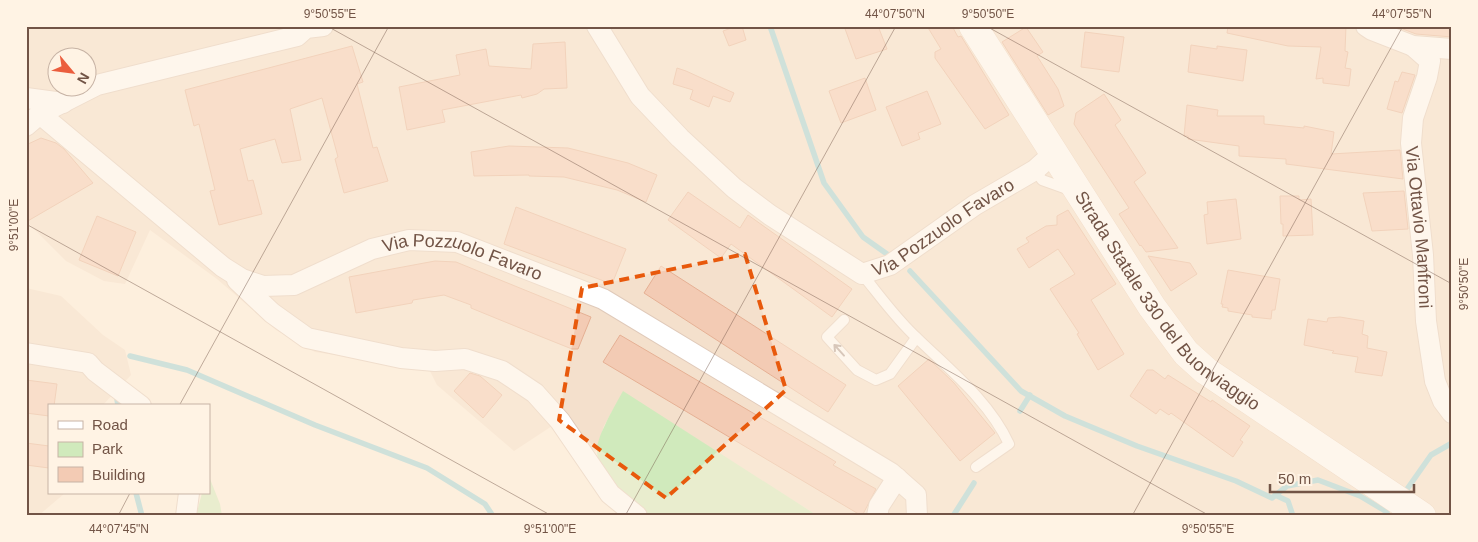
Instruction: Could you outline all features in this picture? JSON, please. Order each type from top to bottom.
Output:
[{"type":"main road","name":"Strada Statale 330 del Buonviaggio","points":[[973,26],[1045,161],[1080,194],[1152,307],[1186,353],[1206,371],[1422,516]]},
{"type":"street","name":"Via Pozzuolo Favaro","points":[[323,26],[306,28],[297,36],[287,39],[97,85],[33,120],[223,267],[242,279],[263,286],[294,285],[372,249],[409,240],[457,242],[602,299],[891,473],[916,495],[917,516]]},
{"type":"street","name":"Via Pozzuolo Favaro","points":[[597,26],[640,96],[680,138],[734,188],[770,215],[862,274],[890,266],[975,204],[1045,161]]},
{"type":"street","points":[[1366,26],[1413,46],[1452,49]]},
{"type":"street","name":"Via Ottavio Manfroni","points":[[1413,46],[1430,61],[1427,77],[1413,118],[1411,143],[1423,255],[1426,321],[1435,382],[1452,413]]},
{"type":"street","points":[[26,98],[63,103]]},
{"type":"street","points":[[223,267],[272,313],[307,338],[401,358],[435,361],[466,359],[502,371],[535,392],[560,422],[610,494],[637,516]]},
{"type":"street","points":[[26,353],[88,363],[95,371],[138,404]]},
{"type":"street","points":[[877,516],[879,506],[898,478]]},
{"type":"street","points":[[186,516],[189,494]]},
{"type":"lane","points":[[862,274],[916,338],[980,401],[1002,428],[1009,444],[976,467]]},
{"type":"lane","points":[[844,320],[827,337],[857,370],[876,380],[890,374],[916,338]]},
{"type":"highlighted area","points":[[745,254],[786,390],[666,498],[559,420],[582,288]]},
{"type":"shaded area","points":[[26,26],[1452,26],[1452,516],[818,516],[623,392],[604,426],[596,451],[573,445],[552,426],[514,451],[437,385],[429,369],[315,352],[276,330],[217,279],[150,230],[125,284],[104,281],[66,261],[26,221]]},
{"type":"shaded area","points":[[26,288],[61,296],[103,335],[125,350],[131,375],[104,404],[48,404],[48,494],[64,494],[38,516],[26,516]]},
{"type":"green space","points":[[623,391],[818,516],[627,516],[605,476],[597,452],[599,439]]},
{"type":"green space","points":[[210,479],[220,504],[222,516],[196,516],[202,494],[210,494]]},
{"type":"building","points":[[742,26],[746,40],[729,46],[723,31]]},
{"type":"building","points":[[844,26],[878,26],[887,49],[856,59]]},
{"type":"building","points":[[927,26],[952,26],[958,37],[961,36],[1009,115],[985,129],[935,58],[935,52],[941,49]]},
{"type":"building","points":[[1228,26],[1281,28],[1282,26],[1346,26],[1345,51],[1348,52],[1345,68],[1351,69],[1349,86],[1323,83],[1323,78],[1316,79],[1321,47],[1288,46],[1227,33]]},
{"type":"building","points":[[1395,26],[1452,26],[1452,37],[1416,34]]},
{"type":"building","points":[[1026,27],[1043,52],[1037,56],[1058,89],[1064,106],[1048,115],[1002,42]]},
{"type":"building","points":[[1085,32],[1124,37],[1119,72],[1081,67]]},
{"type":"building","points":[[565,42],[567,88],[544,89],[537,94],[522,98],[521,95],[442,110],[445,122],[407,130],[399,87],[460,75],[456,55],[486,49],[489,66],[531,69],[533,44]]},
{"type":"building","points":[[1191,45],[1217,49],[1217,46],[1247,50],[1243,81],[1188,72]]},
{"type":"building","points":[[352,46],[363,82],[357,84],[373,148],[377,147],[388,181],[344,193],[335,159],[338,157],[322,98],[290,109],[301,160],[282,163],[275,139],[240,149],[248,181],[253,180],[262,214],[219,225],[210,191],[215,190],[199,124],[194,126],[185,90]]},
{"type":"building","points":[[677,68],[734,93],[730,102],[713,96],[709,107],[690,99],[693,90],[673,84]]},
{"type":"building","points":[[1402,72],[1415,75],[1402,113],[1387,109],[1395,81],[1398,82]]},
{"type":"building","points":[[865,78],[876,110],[841,123],[829,91]]},
{"type":"building","points":[[927,91],[941,124],[918,133],[920,139],[902,146],[886,107]]},
{"type":"building","points":[[1104,94],[1121,120],[1115,125],[1146,173],[1134,182],[1178,248],[1146,252],[1140,246],[1119,214],[1129,208],[1074,124],[1076,113]]},
{"type":"building","points":[[1187,105],[1218,110],[1217,116],[1264,116],[1264,124],[1304,128],[1304,126],[1334,132],[1331,154],[1400,150],[1403,179],[1286,164],[1286,159],[1239,156],[1239,146],[1188,139],[1188,136],[1184,136]]},
{"type":"building","points":[[41,138],[56,143],[64,149],[93,183],[26,222],[26,145]]},
{"type":"building","points":[[509,146],[568,148],[628,163],[657,175],[646,202],[617,190],[564,177],[529,175],[474,176],[471,152]]},
{"type":"building","points":[[1404,191],[1408,229],[1372,231],[1363,193]]},
{"type":"building","points":[[688,192],[740,228],[748,215],[852,289],[832,317],[731,244],[721,258],[668,220]]},
{"type":"building","points":[[1280,196],[1299,196],[1299,200],[1311,199],[1313,235],[1283,236]]},
{"type":"building","points":[[1236,199],[1241,239],[1207,244],[1204,215],[1208,214],[1207,202]]},
{"type":"building","points":[[516,207],[626,249],[612,284],[504,244]]},
{"type":"building","points":[[1068,210],[1116,284],[1091,300],[1124,354],[1098,370],[1077,334],[1079,333],[1050,289],[1075,274],[1058,249],[1029,268],[1017,249],[1029,242],[1026,238],[1046,226],[1057,225],[1057,216]]},
{"type":"building","points":[[97,216],[136,232],[118,276],[79,260]]},
{"type":"building","points":[[1148,256],[1190,263],[1197,274],[1171,291]]},
{"type":"building","points":[[435,261],[456,262],[591,317],[578,349],[572,349],[537,335],[444,295],[356,313],[349,277]]},
{"type":"building","points":[[661,266],[846,385],[828,412],[644,293]]},
{"type":"building","points":[[1228,270],[1280,279],[1275,310],[1272,310],[1271,319],[1252,317],[1252,315],[1228,311],[1228,308],[1222,307]]},
{"type":"building","points":[[1340,317],[1364,321],[1362,334],[1368,336],[1367,348],[1387,352],[1382,376],[1355,372],[1358,357],[1332,353],[1334,351],[1304,345],[1308,319],[1327,322],[1328,318]]},
{"type":"building","points":[[620,335],[828,457],[836,462],[833,465],[876,489],[862,516],[603,362]]},
{"type":"building","points":[[929,359],[954,383],[995,433],[960,461],[898,386]]},
{"type":"building","points":[[1147,370],[1153,370],[1165,379],[1168,375],[1211,402],[1212,400],[1250,426],[1240,440],[1243,442],[1233,457],[1171,413],[1169,415],[1160,409],[1156,414],[1130,396]]},
{"type":"building","points":[[470,373],[480,376],[502,395],[483,418],[454,391]]},
{"type":"building","points":[[26,380],[57,384],[54,404],[48,404],[48,416],[26,413]]},
{"type":"building","points":[[26,443],[48,446],[48,468],[26,465]]},
{"type":"waterway","points":[[770,26],[824,183],[863,237],[887,254]]},
{"type":"waterway","points":[[910,271],[1021,391],[1065,416],[1137,446],[1236,481],[1272,498],[1287,486],[1318,480],[1360,496],[1387,512]]},
{"type":"waterway","points":[[130,356],[187,370],[315,425],[427,468],[485,504],[493,516]]},
{"type":"waterway","points":[[1020,411],[1030,395]]},
{"type":"waterway","points":[[117,399],[118,404]]},
{"type":"waterway","points":[[1405,492],[1431,455],[1452,443]]},
{"type":"waterway","points":[[953,516],[974,483]]},
{"type":"waterway","points":[[136,494],[142,516]]},
{"type":"waterway","points":[[1275,495],[1288,501],[1293,516]]}]
